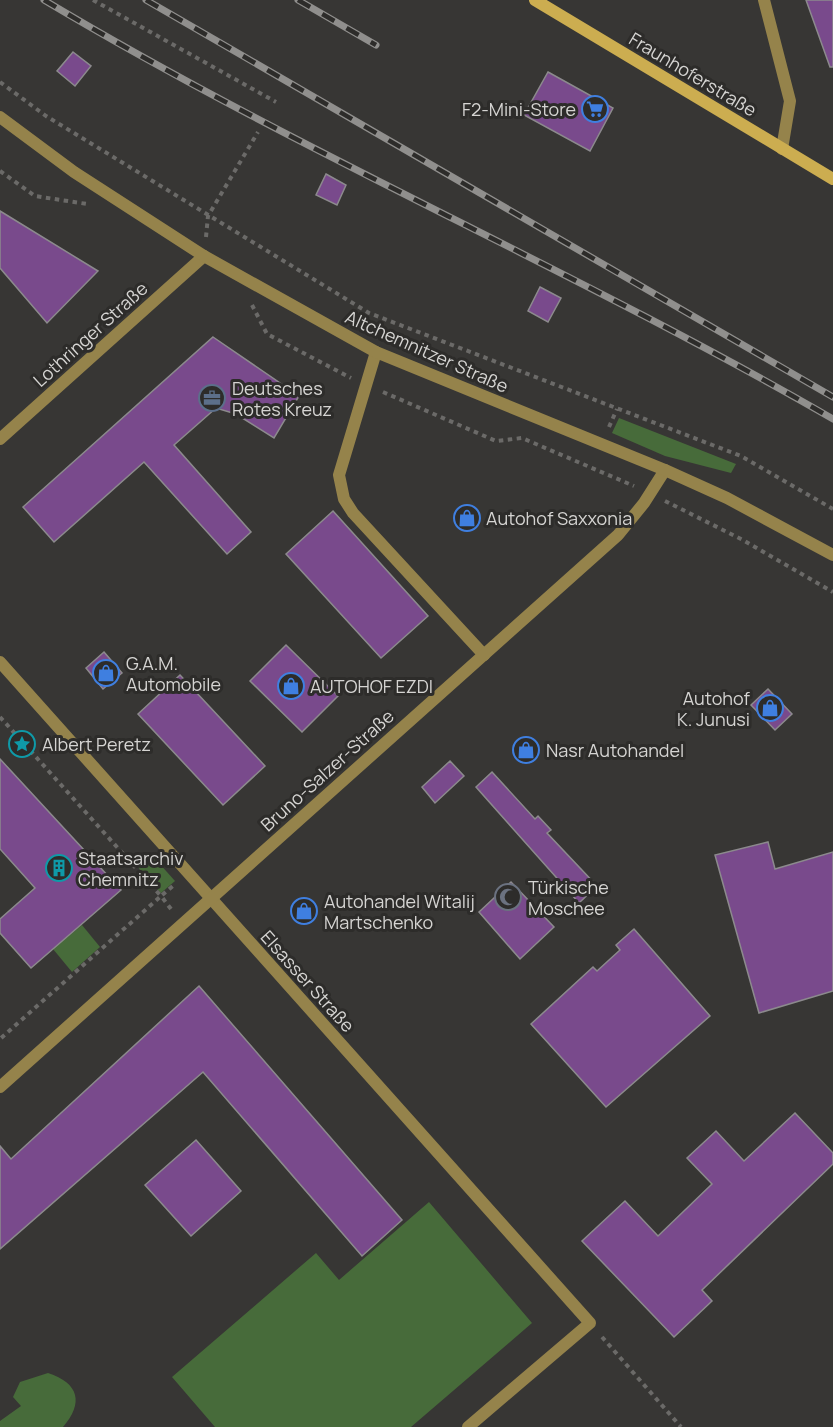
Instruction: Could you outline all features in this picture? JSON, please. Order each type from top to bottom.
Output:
[{"type":"main road","name":"Fraunhoferstraße","points":[[535,0],[833,179]]},
{"type":"street","points":[[764,0],[790,101],[782,149]]},
{"type":"street","name":"Altchemnitzer Straße","points":[[0,117],[74,172],[204,256],[376,352],[665,470],[727,498],[833,555]]},
{"type":"street","name":"Lothringer Straße","points":[[0,439],[204,256]]},
{"type":"street","points":[[376,352],[339,475],[344,500],[484,655]]},
{"type":"street","name":"Bruno-Salzer-Straße","points":[[0,1087],[618,535],[650,494],[665,470]]},
{"type":"street","name":"Elsasser Straße","points":[[0,662],[590,1323]]},
{"type":"street","points":[[468,1427],[590,1323]]},
{"type":"path","points":[[93,0],[276,102]]},
{"type":"path","points":[[0,82],[45,116],[369,313],[741,456],[833,509]]},
{"type":"path","points":[[208,216],[258,132]]},
{"type":"path","points":[[0,171],[35,196],[93,204]]},
{"type":"path","points":[[267,334],[367,386],[496,441],[522,438],[593,467],[743,540],[833,592]]},
{"type":"path","points":[[0,717],[183,923]]},
{"type":"path","points":[[0,1040],[188,873]]},
{"type":"path","points":[[590,1323],[681,1427]]},
{"type":"green space","points":[[619,418],[736,464],[731,473],[665,456],[612,433]]},
{"type":"green space","points":[[150,853],[175,881],[161,893],[136,865]]},
{"type":"green space","points":[[82,925],[100,947],[72,972],[53,949]]},
{"type":"green space","points":[[429,1202],[532,1323],[411,1427],[215,1427],[172,1377],[316,1253],[339,1280]]},
{"type":"green space","points":[[48,1373],[66,1382],[75,1395],[74,1410],[63,1427],[0,1427],[0,1421],[21,1406],[13,1397],[20,1382]]},
{"type":"building","points":[[806,0],[833,0],[833,67],[830,67]]},
{"type":"building","points":[[73,52],[91,66],[75,86],[57,71]]},
{"type":"building","points":[[548,72],[613,108],[590,151],[524,115]]},
{"type":"building","points":[[326,174],[346,185],[337,205],[316,195]]},
{"type":"building","points":[[0,211],[98,271],[47,323],[0,268]]},
{"type":"building","points":[[540,287],[561,298],[548,322],[528,311]]},
{"type":"building","points":[[213,337],[299,396],[274,438],[236,414],[216,408],[174,445],[251,532],[227,554],[144,462],[54,542],[23,507]]},
{"type":"building","points":[[333,511],[428,616],[381,658],[286,554]]},
{"type":"building","points":[[286,645],[338,696],[302,732],[250,681]]},
{"type":"building","points":[[104,652],[122,673],[103,689],[86,668]]},
{"type":"building","points":[[180,675],[265,766],[223,805],[138,714]]},
{"type":"building","points":[[768,689],[792,714],[775,730],[751,705]]},
{"type":"building","name":"Staatsarchiv Chemnitz","points":[[0,759],[121,890],[31,968],[0,933],[0,919],[35,888],[0,849]]},
{"type":"building","points":[[450,761],[464,776],[435,803],[422,787]]},
{"type":"building","points":[[492,772],[535,819],[538,816],[551,830],[547,833],[597,886],[579,903],[476,787]]},
{"type":"building","points":[[768,842],[775,869],[833,852],[833,991],[759,1013],[715,855]]},
{"type":"building","points":[[511,882],[554,927],[520,959],[479,912]]},
{"type":"building","points":[[634,929],[710,1016],[606,1107],[531,1024],[593,967],[597,971],[620,950],[616,945]]},
{"type":"building","points":[[199,986],[402,1220],[362,1256],[203,1072],[0,1249],[0,1146],[11,1159]]},
{"type":"building","points":[[795,1113],[833,1153],[833,1164],[702,1290],[712,1301],[674,1337],[582,1241],[625,1201],[658,1236],[712,1184],[687,1158],[716,1131],[744,1161]]},
{"type":"building","points":[[196,1140],[241,1191],[191,1236],[145,1185]]},
{"type":"railway","points":[[44,0],[239,109],[637,312],[833,419]]},
{"type":"railway","points":[[146,0],[833,397]]},
{"type":"railway","points":[[298,0],[376,45]]},
{"type":"place","name":"F2-Mini-Store","points":[[595,109]]},
{"type":"place","name":"Deutsches Rotes Kreuz","points":[[212,398]]},
{"type":"place","name":"Autohof Saxxonia","points":[[467,518]]},
{"type":"place","name":"G.A.M. Automobile","points":[[106,673]]},
{"type":"place","name":"AUTOHOF EZDI","points":[[291,686]]},
{"type":"place","name":"Autohof K. Junusi","points":[[770,708]]},
{"type":"place","name":"Albert Peretz","points":[[22,744]]},
{"type":"place","name":"Nasr Autohandel","points":[[526,750]]},
{"type":"place","name":"Staatsarchiv Chemnitz","points":[[59,868]]},
{"type":"place","name":"Türkische Moschee","points":[[508,897]]},
{"type":"place","name":"Autohandel Witalij Martschenko","points":[[304,911]]}]
